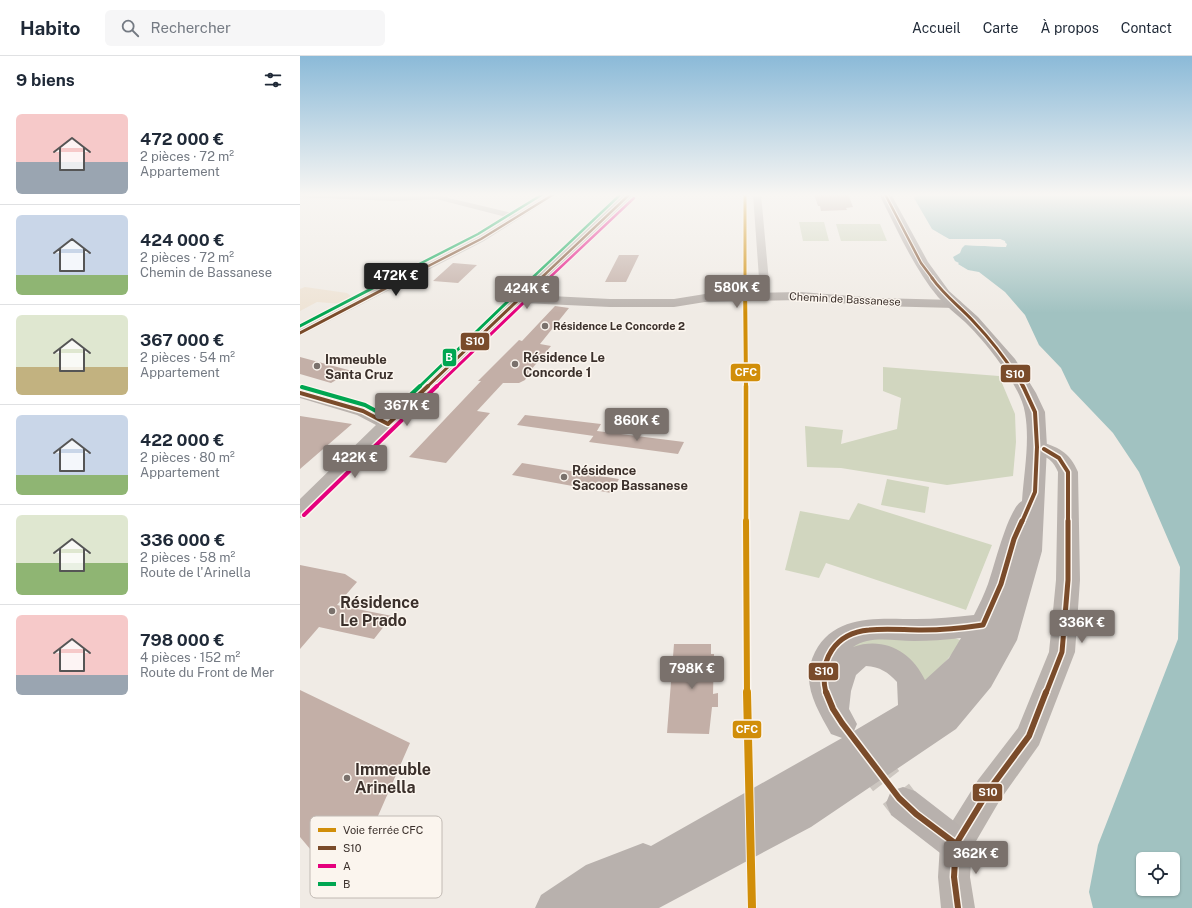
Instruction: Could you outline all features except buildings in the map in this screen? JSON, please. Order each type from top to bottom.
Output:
[{"type":"main road","points":[[593,908],[627,882],[690,857],[945,719],[981,678],[1003,640],[1030,551],[1037,447],[1034,412],[1019,377],[992,342],[933,280],[921,263],[906,234]]},
{"type":"main road","points":[[794,801],[913,712],[960,666],[983,625],[1000,584],[1014,539],[1035,492]]},
{"type":"main road","points":[[913,712],[911,681],[905,672],[892,660],[866,655],[850,662],[843,671],[838,684],[838,718],[823,681],[825,661],[837,642],[846,636],[861,631],[874,629],[934,629],[983,625]]},
{"type":"main road","points":[[903,803],[956,844]]},
{"type":"main road","points":[[554,908],[599,878],[690,857]]},
{"type":"main road","points":[[621,908],[690,857]]},
{"type":"main road","points":[[650,908],[690,857]]},
{"type":"street","points":[[300,333],[490,234]]},
{"type":"street","points":[[300,511],[388,424],[588,234]]},
{"type":"street","points":[[760,234],[765,293],[760,296]]},
{"type":"street","name":"Chemin de Bassanese","points":[[520,299],[610,303],[674,303],[705,298],[801,296],[877,302],[955,304]]},
{"type":"street","points":[[300,393],[363,411],[388,424]]},
{"type":"street","points":[[363,411],[405,408]]},
{"type":"street","points":[[958,908],[954,877],[956,844],[989,790],[1028,736],[1062,652],[1068,580],[1068,472],[1064,461],[1054,453],[1037,447]]},
{"type":"green space","points":[[801,234],[827,234],[829,241],[803,241]]},
{"type":"green space","points":[[839,234],[884,234],[887,241],[841,241]]},
{"type":"green space","points":[[883,367],[999,376],[1015,414],[1016,442],[1013,476],[947,485],[841,468],[807,467],[805,426],[843,430],[841,444],[897,429],[901,398],[883,391]]},
{"type":"green space","points":[[887,479],[929,487],[925,513],[881,505]]},
{"type":"green space","points":[[858,503],[992,545],[966,610],[826,563],[819,578],[785,570],[800,511],[849,520]]},
{"type":"green space","points":[[860,637],[952,637],[960,640],[960,645],[927,682],[837,655]]},
{"type":"shaded area","points":[[305,287],[347,293],[353,298],[343,304],[317,302],[300,311],[300,289]]},
{"type":"water","points":[[940,234],[1192,234],[1192,908],[1093,908],[1089,892],[1098,845],[1178,639],[1180,567],[1139,472],[1113,433],[1071,389],[1061,368],[1039,345],[1025,315],[1005,292],[979,272],[968,270],[958,264],[959,263],[955,261],[953,257],[960,253],[965,245],[1006,247],[1007,244],[1000,239],[949,239]]},
{"type":"pier","points":[[937,234],[949,239],[1000,239],[1005,241],[1006,247],[962,245],[965,243],[1005,244],[1000,241],[948,241]]},
{"type":"tunnel","points":[[866,755],[903,803]]},
{"type":"rail line","name":"CFC","points":[[745,234],[747,757],[752,908]]},
{"type":"transit line","name":"B","points":[[300,326],[478,234]]},
{"type":"transit line","name":"S10","points":[[300,333],[490,234]]},
{"type":"transit line","name":"B","points":[[302,387],[365,405],[387,417],[579,234]]},
{"type":"transit line","name":"S10","points":[[300,393],[363,411],[388,424],[588,234]]},
{"type":"transit line","name":"A","points":[[304,515],[392,428],[596,234]]},
{"type":"transit line","name":"S10","points":[[906,234],[921,263],[944,294],[972,320],[1009,363],[1027,393],[1035,412],[1037,447],[1035,492],[1014,539],[1001,584],[983,625],[931,630],[876,629],[854,633],[844,639],[830,652],[824,666],[823,681],[833,709],[894,793],[903,803],[922,819],[956,844]]},
{"type":"transit line","name":"S10","points":[[958,908],[954,877],[956,844],[989,790],[1029,736],[1062,652],[1068,580],[1068,472],[1059,458],[1044,449]]},
{"type":"place","name":"Résidence Le Concorde 2","points":[[545,326]]},
{"type":"place","name":"Résidence Le Concorde 1","points":[[515,364]]},
{"type":"place","name":"Immeuble Santa Cruz","points":[[317,366]]},
{"type":"place","name":"Résidence Sacoop Bassanese","points":[[564,477]]},
{"type":"place","name":"Résidence Le Prado","points":[[332,611]]},
{"type":"place","name":"Immeuble Arinella","points":[[347,778]]}]
